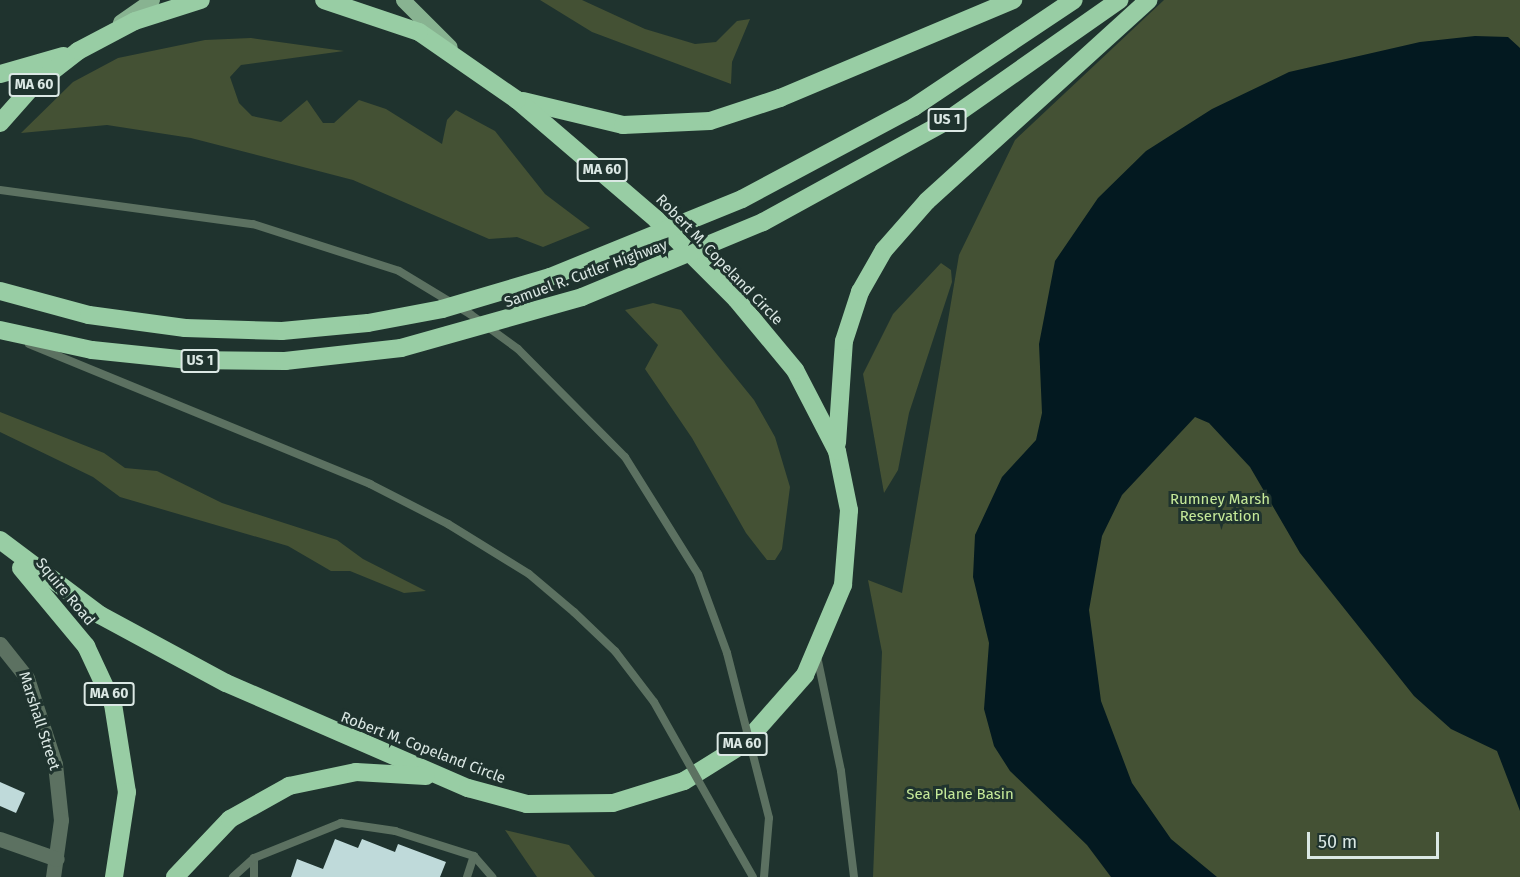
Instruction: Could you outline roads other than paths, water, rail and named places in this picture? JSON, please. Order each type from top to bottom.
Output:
[{"type":"highway","points":[[0,74],[81,49],[135,21],[201,0]]},
{"type":"highway","name":"Robert M. Copeland Circle","points":[[1,542],[100,615],[163,651],[288,713],[468,788],[552,807],[613,803],[662,790],[713,766],[744,743],[792,695],[816,655],[837,609],[847,560],[849,500],[837,451],[804,383],[753,317],[624,190],[517,100],[463,59],[398,22],[324,0]]},
{"type":"highway","points":[[517,100],[623,125],[710,121],[780,98],[1013,0]]},
{"type":"highway","name":"Samuel R. Cutler Highway","points":[[0,291],[89,315],[185,328],[282,331],[368,323],[442,309],[550,277],[742,199],[914,107],[1074,0]]},
{"type":"highway","name":"Samuel R. Cutler Highway","points":[[0,331],[92,350],[188,360],[285,361],[401,348],[573,300],[763,222],[973,104],[1119,0]]},
{"type":"highway","points":[[837,451],[844,341],[860,292],[884,250],[927,201],[1149,0]]},
{"type":"highway","name":"MA 60","points":[[0,123],[81,49]]},
{"type":"highway","name":"Squire Road","points":[[1,542],[77,632],[113,704],[127,792],[114,877]]},
{"type":"highway","name":"MA 60","points":[[175,877],[231,819],[302,782],[382,771],[468,788]]},
{"type":"main road","name":"MA 60","points":[[81,49],[152,0]]},
{"type":"main road","name":"MA 60","points":[[403,0],[463,59]]},
{"type":"street","name":"Marshall Street","points":[[0,644],[27,678],[52,754],[60,801],[57,859],[53,877]]},
{"type":"street","points":[[0,839],[57,859]]},
{"type":"lane","points":[[0,190],[253,224],[399,271],[470,314],[518,349],[625,457],[698,574],[727,653],[769,819],[764,877]]},
{"type":"lane","points":[[0,331],[370,484],[448,524],[529,574],[615,651],[654,702],[753,877]]},
{"type":"lane","points":[[816,655],[841,771],[854,877]]},
{"type":"lane","points":[[233,877],[254,858],[341,823],[395,831],[474,856],[492,877]]},
{"type":"lane","points":[[467,877],[474,856]]},
{"type":"lane","points":[[254,858],[254,877]]},
{"type":"water","points":[[1475,36],[1508,37],[1520,48],[1520,811],[1497,751],[1451,729],[1414,696],[1300,553],[1250,467],[1209,423],[1195,417],[1122,495],[1102,536],[1089,610],[1101,701],[1132,783],[1171,839],[1217,877],[1111,877],[1087,845],[1010,771],[994,746],[984,709],[989,643],[973,577],[975,535],[1002,477],[1036,440],[1042,413],[1039,344],[1055,261],[1098,198],[1146,151],[1212,109],[1289,72],[1420,42]]},
{"type":"park label","name":"Rumney Marsh Reservation","points":[[1220,508]]},
{"type":"park label","name":"Sea Plane Basin","points":[[960,795]]}]
